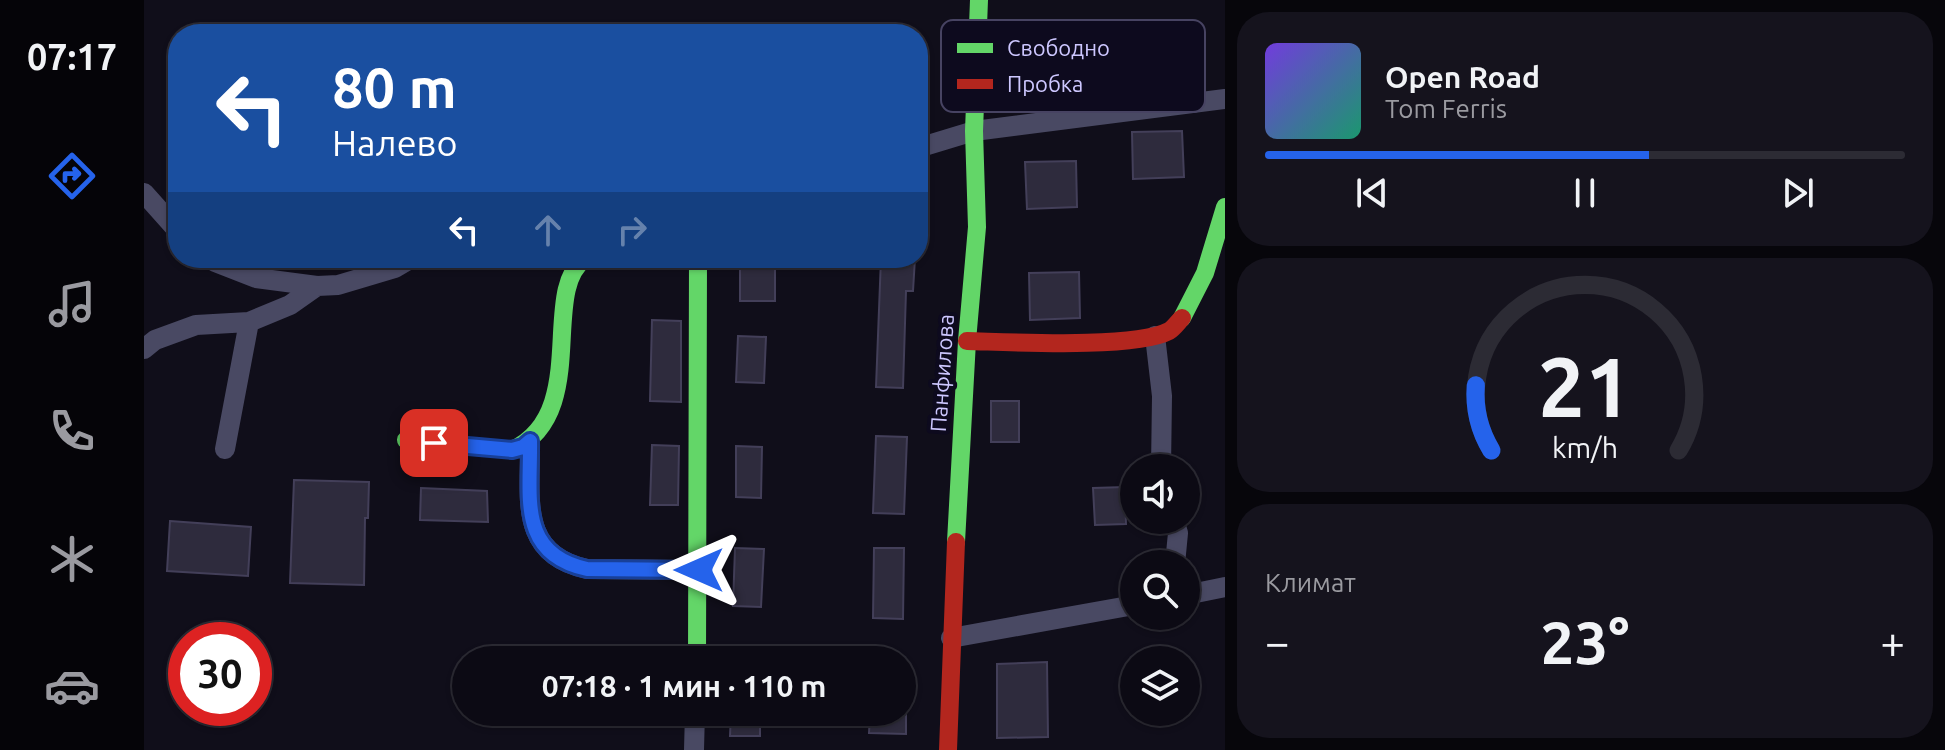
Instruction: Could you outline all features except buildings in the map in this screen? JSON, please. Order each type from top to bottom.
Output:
[{"type":"street","name":"Панфилова","points":[[948,750],[967,341],[977,227],[976,112]]},
{"type":"street","points":[[928,145],[974,131],[1138,112]]},
{"type":"street","points":[[144,193],[168,220]]},
{"type":"street","points":[[967,341],[1140,340],[1169,331],[1187,311],[1201,284],[1225,208]]},
{"type":"street","points":[[230,268],[256,278],[317,286],[338,285],[395,268]]},
{"type":"street","points":[[406,440],[512,450],[530,441],[553,401],[565,333],[563,305],[569,273],[573,268]]},
{"type":"street","points":[[697,646],[698,268]]},
{"type":"street","points":[[144,349],[155,340],[196,325],[249,322],[290,305],[317,286]]},
{"type":"street","points":[[225,449],[249,322]]},
{"type":"street","points":[[1155,336],[1162,396],[1161,454]]},
{"type":"street","points":[[530,441],[532,527],[542,545],[571,566],[587,569],[699,570]]},
{"type":"street","points":[[1200,592],[1225,587]]},
{"type":"street","points":[[951,638],[1120,608]]},
{"type":"street","points":[[694,750],[695,726]]},
{"type":"traffic: fast","points":[[978,20],[979,0]]},
{"type":"traffic: fast","points":[[956,542],[977,227],[975,112]]},
{"type":"traffic: fast","points":[[1182,318],[1205,273],[1225,207]]},
{"type":"traffic: fast","points":[[406,440],[512,450],[536,432],[551,409],[558,381],[565,296],[572,274],[577,268]]},
{"type":"traffic: fast","points":[[697,646],[698,268]]},
{"type":"traffic: jam","points":[[967,341],[1071,343],[1129,340],[1169,331],[1182,318]]},
{"type":"traffic: jam","points":[[948,750],[956,542]]},
{"type":"route","points":[[434,443],[512,450],[530,441],[532,527],[542,545],[571,566],[587,569],[699,570]]}]
